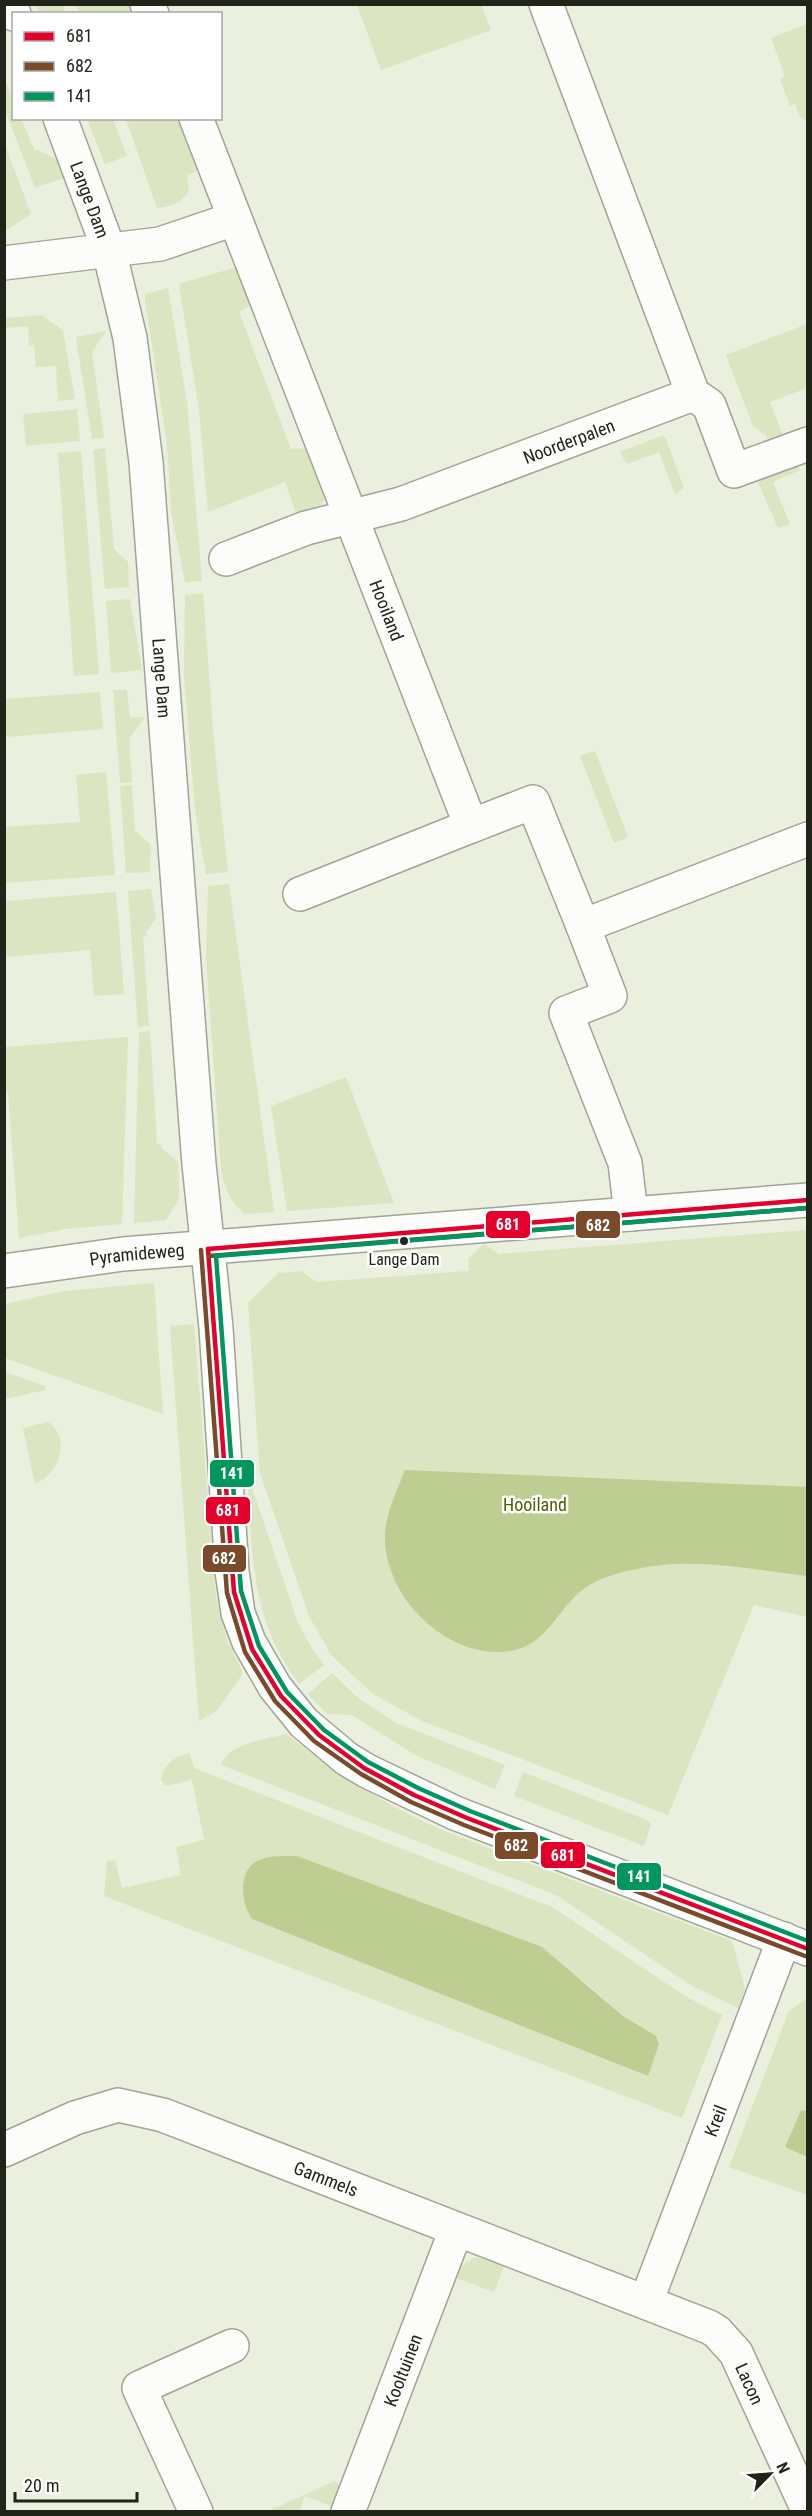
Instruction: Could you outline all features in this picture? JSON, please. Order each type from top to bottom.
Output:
[{"type":"street","points":[[546,4],[693,394],[709,405],[734,471],[807,444]]},
{"type":"street","name":"Lange Dam","points":[[61,120],[109,250],[130,338],[146,462],[234,1592],[238,1613],[258,1663],[304,1723],[347,1759],[428,1802],[796,1944]]},
{"type":"street","points":[[197,120],[351,516],[306,528],[226,559]]},
{"type":"street","points":[[4,263],[160,244],[234,219]]},
{"type":"street","name":"Noorderpalen","points":[[351,516],[401,504],[693,394]]},
{"type":"street","name":"Hooiland","points":[[351,516],[471,826]]},
{"type":"street","points":[[300,894],[533,802],[610,996],[566,1013],[625,1162],[631,1214]]},
{"type":"street","points":[[583,926],[807,839]]},
{"type":"street","name":"Pyramideweg","points":[[4,1271],[89,1257],[807,1200]]},
{"type":"street","name":"Kreil","points":[[646,2302],[796,1944]]},
{"type":"street","name":"Gammels","points":[[4,2150],[75,2118],[118,2105],[163,2115],[646,2302]]},
{"type":"street","name":"Kooltuinen","points":[[348,2511],[456,2230]]},
{"type":"street","name":"Lacon","points":[[646,2302],[709,2327],[717,2332],[736,2353],[807,2510]]},
{"type":"street","points":[[196,2511],[139,2388],[232,2346]]},
{"type":"green space","points":[[35,5],[62,5],[66,12],[39,12]]},
{"type":"green space","points":[[75,5],[130,5],[134,12],[79,12]]},
{"type":"green space","points":[[357,5],[481,5],[491,30],[381,70]]},
{"type":"green space","points":[[807,24],[807,121],[800,117],[795,104],[790,106],[780,79],[785,76],[771,38]]},
{"type":"green space","points":[[5,80],[12,98],[12,120],[21,120],[35,151],[38,150],[58,160],[64,178],[35,188],[5,110]]},
{"type":"green space","points":[[87,120],[113,120],[127,156],[105,164]]},
{"type":"green space","points":[[126,120],[180,120],[200,170],[187,175],[189,191],[179,202],[157,208]]},
{"type":"green space","points":[[4,142],[31,214],[5,231],[4,231]]},
{"type":"green space","points":[[237,267],[252,304],[239,312],[291,449],[308,448],[325,495],[319,506],[297,515],[285,482],[208,512],[199,410],[179,284]]},
{"type":"green space","points":[[168,288],[187,402],[202,581],[185,582],[171,511],[167,444],[145,300],[145,294]]},
{"type":"green space","points":[[42,315],[63,331],[75,399],[58,401],[56,366],[36,367],[34,345],[29,345],[28,326],[5,328],[5,318]]},
{"type":"green space","points":[[807,324],[807,388],[770,402],[783,435],[768,438],[753,426],[726,355]]},
{"type":"green space","points":[[106,331],[92,352],[104,438],[92,439],[76,337]]},
{"type":"green space","points":[[77,409],[80,441],[26,446],[23,414]]},
{"type":"green space","points":[[661,436],[665,437],[684,488],[675,494],[659,452],[627,464],[620,452]]},
{"type":"green space","points":[[105,448],[114,549],[128,562],[129,587],[105,589],[93,450]]},
{"type":"green space","points":[[81,451],[99,674],[74,676],[58,453]]},
{"type":"green space","points":[[798,464],[800,470],[773,482],[790,524],[778,528],[757,480]]},
{"type":"green space","points":[[203,593],[214,743],[228,872],[206,874],[195,810],[184,675],[185,595]]},
{"type":"green space","points":[[130,599],[142,670],[111,673],[106,601]]},
{"type":"green space","points":[[113,690],[127,690],[130,718],[145,717],[129,739],[132,782],[120,783]]},
{"type":"green space","points":[[100,692],[103,729],[5,737],[5,699]]},
{"type":"green space","points":[[595,751],[628,837],[614,843],[580,756]]},
{"type":"green space","points":[[106,772],[115,875],[5,883],[5,827],[80,822],[76,775]]},
{"type":"green space","points":[[132,785],[135,831],[151,845],[150,872],[126,873],[120,786]]},
{"type":"green space","points":[[229,884],[274,1212],[245,1214],[228,1194],[221,1169],[206,957],[208,886]]},
{"type":"green space","points":[[151,889],[156,919],[146,932],[147,936],[143,937],[149,1026],[138,1027],[128,891]]},
{"type":"green space","points":[[116,892],[124,994],[94,996],[90,950],[5,957],[5,901]]},
{"type":"green space","points":[[150,1031],[157,1144],[161,1144],[162,1148],[178,1162],[179,1200],[166,1220],[134,1223],[139,1032]]},
{"type":"green space","points":[[128,1037],[122,1224],[66,1229],[19,1238],[8,1093],[5,1093],[5,1047]]},
{"type":"green space","points":[[346,1077],[394,1203],[287,1211],[271,1106]]},
{"type":"green space","name":"Hooiland","points":[[807,1230],[807,1617],[754,1605],[668,1815],[422,1721],[373,1694],[331,1655],[309,1616],[260,1473],[248,1303],[278,1273],[301,1271],[317,1282],[469,1271],[468,1259],[484,1244],[499,1254]]},
{"type":"green space","points":[[154,1283],[163,1414],[5,1358],[5,1304],[64,1291]]},
{"type":"green space","points":[[194,1324],[216,1598],[227,1640],[243,1673],[217,1711],[199,1721],[170,1326]]},
{"type":"green space","points":[[5,1372],[45,1386],[45,1390],[5,1399]]},
{"type":"green space","points":[[48,1422],[60,1437],[60,1455],[51,1472],[37,1483],[34,1480],[23,1428]]},
{"type":"green space","points":[[247,1473],[298,1623],[324,1665],[299,1684],[283,1659],[262,1609],[253,1557]]},
{"type":"green space","points":[[332,1673],[358,1698],[396,1723],[505,1765],[495,1789],[417,1756],[352,1715],[327,1714],[308,1694]]},
{"type":"green space","points":[[287,1734],[342,1776],[380,1799],[442,1830],[732,1941],[745,1989],[738,2008],[692,1986],[556,1895],[221,1765],[231,1752],[240,1747]]},
{"type":"green space","points":[[190,1753],[194,1768],[552,1907],[685,1996],[722,2015],[682,2118],[104,1896],[107,1861],[115,1860],[122,1888],[181,1875],[176,1847],[204,1840],[192,1780],[165,1786],[161,1780],[167,1765],[174,1759]],"holes":[[[297,1856],[521,1939],[584,1981],[623,2016],[656,2037],[260,1859]]]},
{"type":"green space","points":[[523,1772],[647,1820],[651,1825],[644,1846],[514,1796]]},
{"type":"green space","points":[[807,1998],[807,2111],[801,2110],[785,2147],[807,2157],[807,2195],[729,2167],[789,2011]]},
{"type":"green space","points":[[474,2258],[488,2258],[505,2264],[494,2292],[453,2277],[459,2267]]},
{"type":"green space","points":[[335,2481],[341,2487],[334,2507],[305,2496],[299,2511],[266,2512]]},
{"type":"shaded area","points":[[405,1470],[807,1487],[807,1576],[742,1567],[697,1564],[654,1566],[626,1571],[601,1579],[585,1588],[568,1604],[545,1632],[527,1646],[515,1650],[491,1652],[467,1647],[445,1636],[425,1621],[408,1603],[395,1582],[387,1559],[385,1535],[390,1510]]},
{"type":"shaded area","points":[[297,1856],[542,1947],[623,2016],[656,2036],[659,2044],[648,2076],[252,1919],[245,1904],[243,1887],[247,1871],[263,1858]]},
{"type":"shaded area","points":[[801,2110],[807,2111],[807,2157],[785,2147]]},
{"type":"transit line","name":"681","points":[[208,1249],[808,1200]]},
{"type":"transit line","name":"682","points":[[209,1256],[808,1208]]},
{"type":"transit line","name":"141","points":[[808,1208],[216,1256],[241,1591],[259,1646],[287,1692],[324,1730],[368,1762],[418,1788],[470,1811],[808,1941]]},
{"type":"transit line","name":"681","points":[[208,1249],[234,1592],[252,1649],[281,1696],[319,1735],[364,1768],[414,1795],[467,1818],[808,1949]]},
{"type":"transit line","name":"682","points":[[201,1250],[227,1593],[245,1652],[275,1701],[314,1741],[361,1774],[411,1802],[464,1825],[805,1956]]},
{"type":"place","name":"Lange Dam","points":[[404,1241]]}]
